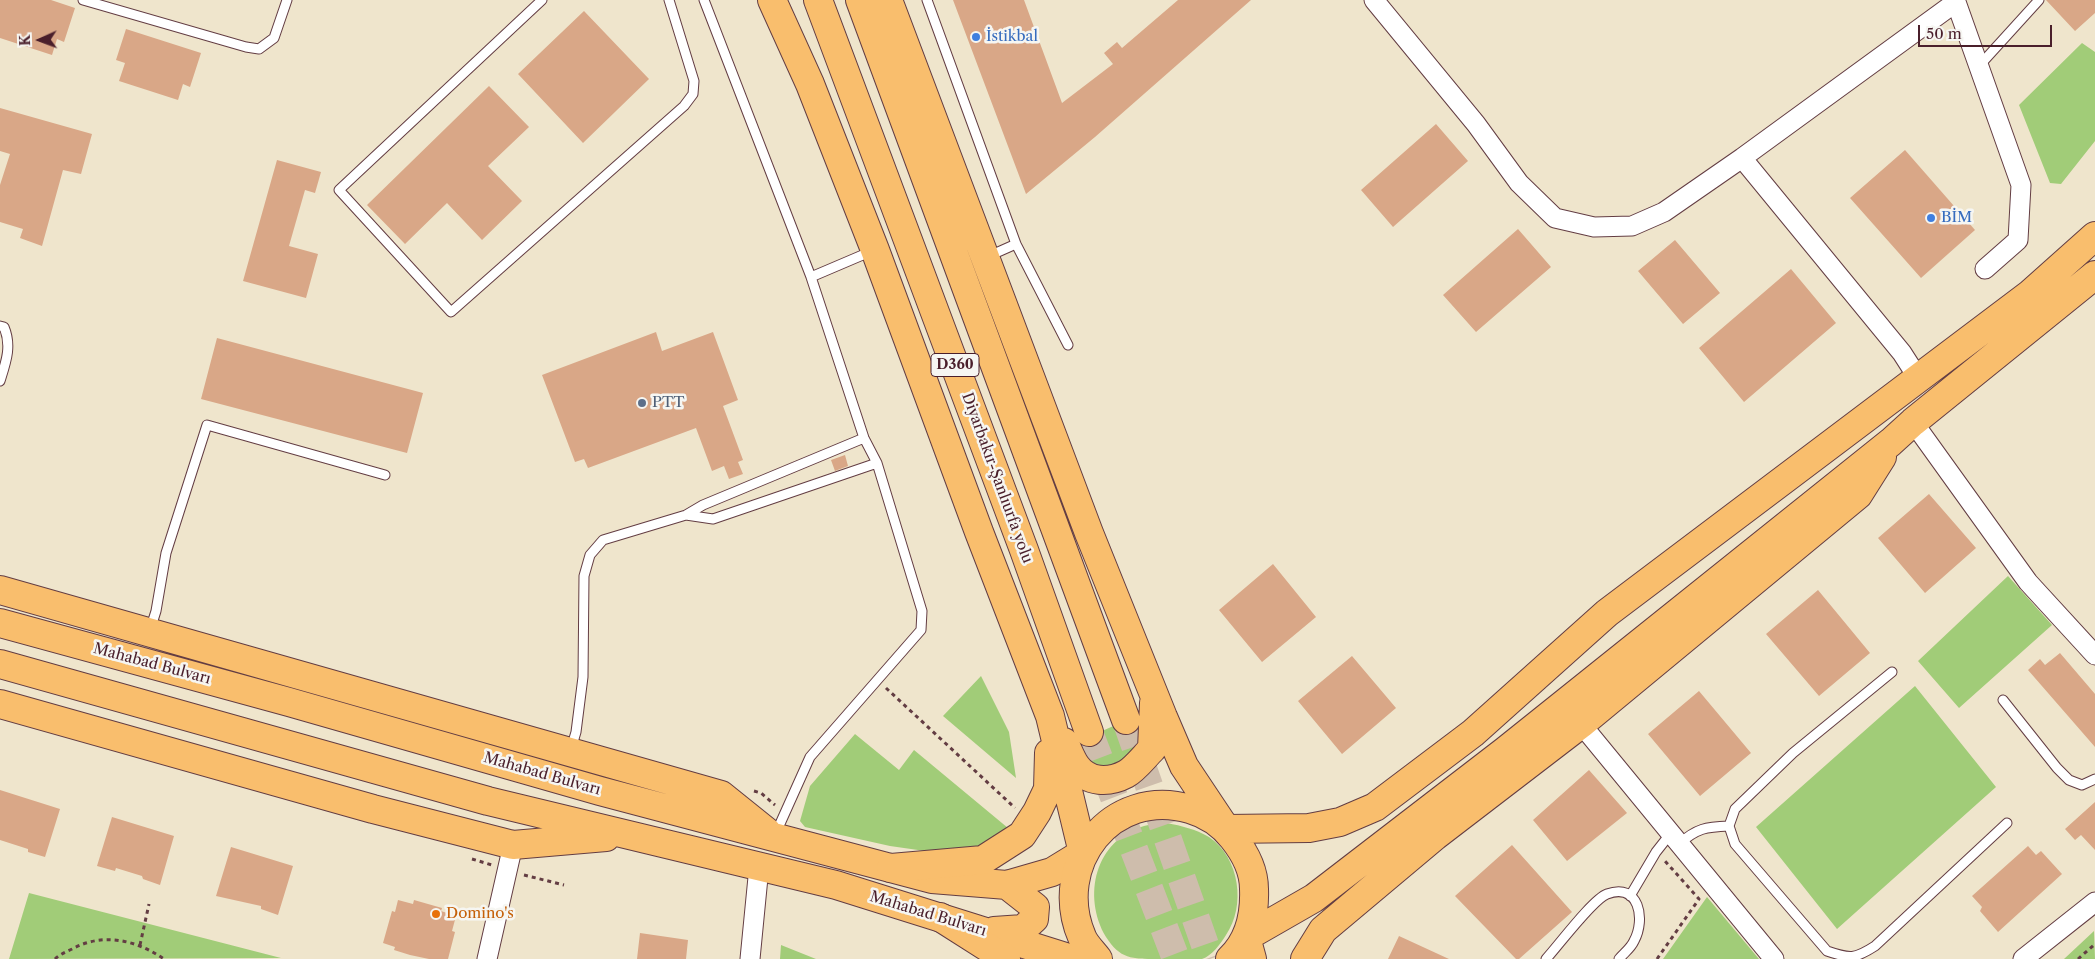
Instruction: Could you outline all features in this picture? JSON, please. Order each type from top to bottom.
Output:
[{"type":"main road","points":[[772,0],[810,84],[875,250],[975,523],[1050,716],[1077,767],[1086,776],[1095,780],[1112,779],[1127,773],[1152,749],[1155,695]]},
{"type":"main road","points":[[788,0],[810,84]]},
{"type":"main road","name":"Diyarbakır-Şanlıurfa yolu","points":[[818,0],[1024,550],[1089,732]]},
{"type":"main road","name":"D360","points":[[860,0],[1126,720]]},
{"type":"main road","points":[[889,2],[1086,524],[1184,766],[1226,829],[1244,852],[1254,879],[1255,909],[1249,948]]},
{"type":"main road","points":[[1098,959],[1083,939],[1073,911],[1074,881],[1083,853],[1099,831],[1122,814],[1148,806],[1176,805],[1203,813],[1226,829],[1308,828],[1340,822],[1375,807],[1473,733],[1607,613],[2030,294],[2095,236]]},
{"type":"main road","points":[[1230,959],[1249,948],[1498,757],[1892,442],[1913,422],[2095,275]]},
{"type":"main road","points":[[1305,959],[1322,930],[1435,836],[1581,724],[1858,495],[1892,442]]},
{"type":"main road","points":[[0,590],[721,795],[774,837]]},
{"type":"main road","name":"Mahabad Bulvarı","points":[[0,623],[279,699],[600,791],[932,879],[1007,885],[1052,872],[1083,853]]},
{"type":"main road","name":"Mahabad Bulvarı","points":[[0,664],[488,801],[836,885],[1072,959]]},
{"type":"main road","points":[[0,704],[373,809],[513,846],[628,835]]},
{"type":"main road","points":[[891,868],[983,860],[1022,835],[1048,789],[1050,716]]},
{"type":"main road","points":[[1050,716],[1083,853]]},
{"type":"main road","points":[[988,932],[1023,929],[1034,919],[1035,907],[1007,885]]},
{"type":"main road","points":[[940,917],[1006,959]]},
{"type":"street","points":[[1374,0],[1476,124],[1519,183],[1555,218],[1594,227],[1632,226],[1664,212],[1742,158],[1958,1],[2021,185],[2018,240],[1985,269]]},
{"type":"street","points":[[1742,158],[1902,353],[1918,378]]},
{"type":"street","points":[[1913,422],[2028,582],[2095,655]]},
{"type":"street","points":[[1581,724],[1774,959]]},
{"type":"street","points":[[487,959],[513,846]]},
{"type":"street","points":[[750,959],[759,867]]},
{"type":"street","points":[[2023,959],[2095,902]]},
{"type":"lane","points":[[83,0],[246,47],[259,49],[274,38],[287,0]]},
{"type":"lane","points":[[542,0],[339,190],[451,312],[684,106],[693,94],[694,81],[670,0]]},
{"type":"lane","points":[[704,0],[811,277],[864,438],[877,463],[922,611],[920,630],[810,757],[774,837]]},
{"type":"lane","points":[[927,0],[1016,244],[1068,345]]},
{"type":"lane","points":[[1979,66],[2039,0]]},
{"type":"lane","points":[[985,258],[1016,244]]},
{"type":"lane","points":[[811,277],[875,250]]},
{"type":"lane","points":[[0,326],[4,327],[8,338],[8,352],[0,381]]},
{"type":"lane","points":[[150,632],[156,611],[166,553],[207,425],[385,475]]},
{"type":"lane","points":[[570,751],[576,732],[583,677],[584,576],[590,555],[603,540],[686,515],[703,505],[864,438]]},
{"type":"lane","points":[[686,515],[713,519],[877,463]]},
{"type":"lane","points":[[1892,672],[1793,753],[1735,809],[1729,826],[1736,844],[1827,951],[1841,958],[1858,958],[1876,946],[2007,823]]},
{"type":"lane","points":[[2003,700],[2057,768],[2069,780],[2082,784],[2095,779]]},
{"type":"lane","points":[[1630,896],[1656,852],[1675,838],[1700,828],[1729,826]]},
{"type":"lane","points":[[1546,959],[1595,903],[1606,894],[1618,893],[1630,896],[1637,904],[1641,914],[1634,942],[1619,959]]},
{"type":"path","points":[[877,680],[996,789],[1030,823]]},
{"type":"path","points":[[1656,852],[1699,899],[1657,959]]},
{"type":"path","points":[[140,945],[149,904]]},
{"type":"path","points":[[55,959],[83,943],[111,939],[140,945],[164,959]]},
{"type":"path","points":[[2078,959],[2095,944]]},
{"type":"green space","points":[[2082,43],[2095,52],[2095,141],[2061,184],[2050,183],[2019,105]]},
{"type":"green space","points":[[2008,576],[2052,625],[1959,708],[1918,661]]},
{"type":"green space","points":[[981,676],[1009,732],[1016,778],[943,716]]},
{"type":"green space","points":[[1915,686],[1996,787],[1837,929],[1756,827]]},
{"type":"green space","points":[[1136,716],[1139,733],[1137,750],[1128,760],[1122,763],[1109,766],[1096,764],[1085,757],[1075,743]]},
{"type":"green space","points":[[855,734],[899,770],[914,750],[1014,833],[983,853],[953,855],[890,846],[805,827],[800,821],[810,786]]},
{"type":"green space","points":[[1167,823],[1188,828],[1209,837],[1228,857],[1237,883],[1238,897],[1232,923],[1216,949],[1202,959],[1148,959],[1127,956],[1116,950],[1111,944],[1099,921],[1095,904],[1095,888],[1098,871],[1104,856],[1114,843],[1127,833],[1152,824]]},
{"type":"green space","points":[[29,893],[281,958],[9,959]]},
{"type":"green space","points":[[1707,897],[1759,959],[1663,959]]},
{"type":"green space","points":[[2094,931],[2095,959],[2064,959]]},
{"type":"green space","points":[[781,945],[816,959],[780,959]]},
{"type":"building","points":[[0,0],[51,0],[75,8],[64,42],[57,39],[52,55],[0,38]]},
{"type":"building","points":[[953,0],[1024,0],[1062,103],[1113,64],[1104,53],[1117,42],[1122,48],[1178,0],[1251,0],[1095,137],[1026,194]]},
{"type":"building","points":[[2046,0],[2095,0],[2095,13],[2075,31]]},
{"type":"building","points":[[584,11],[649,79],[583,143],[518,74]]},
{"type":"building","points":[[126,29],[201,53],[190,87],[183,84],[178,100],[119,81],[125,63],[116,60]]},
{"type":"building","points":[[489,86],[529,127],[488,166],[522,201],[482,240],[447,203],[405,244],[367,205]]},
{"type":"building","points":[[0,108],[92,134],[81,174],[63,170],[42,246],[20,238],[23,229],[0,222],[0,185],[10,154],[0,151]]},
{"type":"building","points":[[1436,124],[1468,161],[1393,227],[1361,190]]},
{"type":"building","points":[[1905,150],[1975,230],[1921,278],[1850,198]]},
{"type":"building","points":[[277,160],[321,172],[315,193],[305,190],[289,246],[318,254],[306,298],[243,281]]},
{"type":"building","points":[[1518,229],[1551,267],[1476,332],[1443,295]]},
{"type":"building","points":[[1675,240],[1720,293],[1683,324],[1638,271]]},
{"type":"building","points":[[1791,269],[1836,323],[1744,402],[1699,348]]},
{"type":"building","name":"PTT","points":[[656,332],[662,351],[713,332],[738,400],[723,406],[743,460],[738,462],[743,474],[729,479],[724,466],[712,471],[696,428],[588,468],[584,459],[575,462],[542,375]]},
{"type":"building","points":[[217,338],[423,393],[407,453],[201,399]]},
{"type":"building","points":[[845,455],[848,466],[835,471],[831,460]]},
{"type":"building","points":[[1929,494],[1976,548],[1925,593],[1878,538]]},
{"type":"building","points":[[1273,564],[1316,617],[1262,662],[1219,610]]},
{"type":"building","points":[[1818,590],[1870,653],[1819,696],[1766,634]]},
{"type":"building","points":[[2060,653],[2095,694],[2095,747],[2028,670],[2040,659],[2045,665]]},
{"type":"building","points":[[1352,656],[1396,708],[1342,754],[1298,701]]},
{"type":"building","points":[[1699,691],[1751,753],[1700,796],[1648,734]]},
{"type":"building","points":[[1589,770],[1627,813],[1567,861],[1533,820]]},
{"type":"building","points":[[0,790],[60,809],[45,857],[0,840]]},
{"type":"building","points":[[2095,802],[2095,850],[2081,835],[2075,840],[2065,829]]},
{"type":"building","points":[[112,817],[174,836],[160,885],[143,879],[142,876],[116,868],[115,871],[97,866]]},
{"type":"building","points":[[1512,845],[1572,912],[1519,959],[1516,959],[1455,896]]},
{"type":"building","points":[[2028,846],[2036,855],[2041,851],[2062,874],[1998,932],[1980,911],[1982,907],[1972,896]]},
{"type":"building","points":[[231,847],[293,866],[278,915],[261,909],[261,906],[216,896]]},
{"type":"building","points":[[398,900],[413,904],[414,900],[442,908],[441,911],[456,916],[452,931],[455,932],[448,959],[429,959],[410,955],[394,950],[395,947],[383,943],[392,911],[395,912]]},
{"type":"building","points":[[640,933],[688,940],[686,959],[637,959]]},
{"type":"building","points":[[1399,936],[1449,959],[1388,959]]},
{"type":"tunnel","points":[[1126,720],[1210,959]]},
{"type":"tunnel","points":[[1089,732],[1176,959]]},
{"type":"place","name":"İstikbal","points":[[976,37]]},
{"type":"place","name":"BİM","points":[[1931,218]]},
{"type":"place","name":"PTT","points":[[642,403]]},
{"type":"place","name":"Domino's","points":[[436,914]]}]
